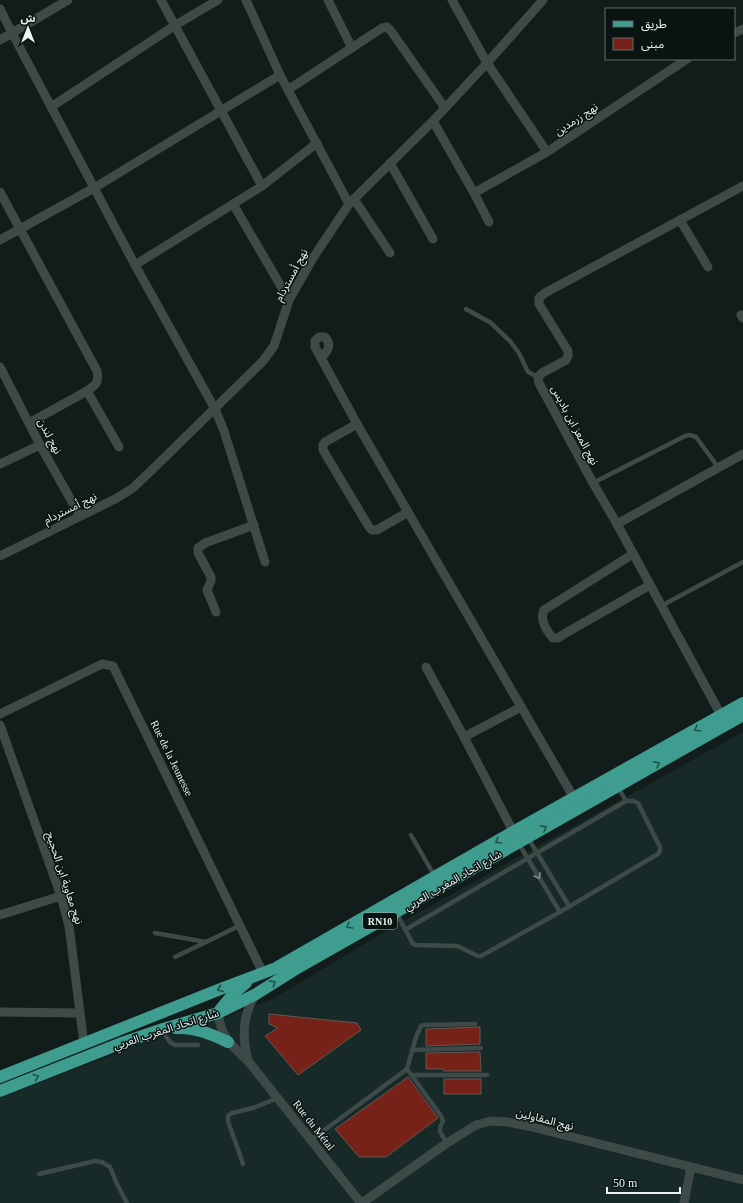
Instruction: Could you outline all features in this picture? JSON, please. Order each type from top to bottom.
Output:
[{"type":"main road","name":"شارع اتحاد المغرب العربي","points":[[0,1091],[119,1044],[162,1029],[218,1013],[256,994],[299,967],[396,912],[520,837],[574,798],[743,702]]},
{"type":"main road","name":"شارع اتحاد المغرب العربي","points":[[0,1077],[276,968],[435,877],[520,837],[618,786],[743,715]]},
{"type":"main road","points":[[218,1013],[234,993],[244,984],[263,973]]},
{"type":"main road","points":[[162,1029],[183,1028],[198,1030],[228,1042]]},
{"type":"street","points":[[0,40],[68,0]]},
{"type":"street","points":[[161,0],[262,186]]},
{"type":"street","points":[[51,108],[174,26],[218,0]]},
{"type":"street","points":[[246,0],[280,74],[317,143],[351,202],[390,253]]},
{"type":"street","points":[[328,0],[352,48]]},
{"type":"street","points":[[452,0],[487,63],[547,152]]},
{"type":"street","name":"نهج أمستردام","points":[[0,556],[117,498],[133,488],[263,361],[274,346],[289,300],[313,258],[351,202],[433,121],[543,0]]},
{"type":"street","points":[[0,9],[135,265],[215,409],[224,430],[265,562]]},
{"type":"street","points":[[289,89],[382,28],[387,27],[392,31],[445,108]]},
{"type":"street","name":"نهج زرمدين","points":[[474,193],[547,152],[685,60]]},
{"type":"street","points":[[0,240],[94,188],[280,74]]},
{"type":"street","points":[[433,121],[489,222]]},
{"type":"street","points":[[135,265],[262,186],[317,143]]},
{"type":"street","points":[[390,163],[434,239]]},
{"type":"street","name":"نهج المعز ابن باديس","points":[[721,715],[539,383],[538,377],[542,373],[566,360],[568,351],[539,304],[539,298],[545,293],[743,186]]},
{"type":"street","points":[[0,192],[98,371],[98,382],[96,385],[29,422]]},
{"type":"street","points":[[234,204],[289,300]]},
{"type":"street","points":[[680,220],[708,267]]},
{"type":"street","points":[[321,358],[357,424],[574,798]]},
{"type":"street","name":"نهج لندن","points":[[0,367],[3,380],[29,422],[40,445],[80,516]]},
{"type":"street","points":[[87,391],[119,447]]},
{"type":"street","points":[[357,424],[325,442],[323,445],[323,450],[372,530],[377,530],[408,512]]},
{"type":"street","points":[[0,464],[40,445]]},
{"type":"street","points":[[617,524],[743,454]]},
{"type":"street","points":[[216,612],[207,590],[211,577],[198,553],[198,548],[205,543],[254,524]]},
{"type":"street","points":[[633,554],[544,610],[542,620],[549,634],[553,638],[558,638],[650,585]]},
{"type":"street","name":"Rue de la Jeunesse","points":[[0,714],[102,664],[113,666],[263,973]]},
{"type":"street","points":[[426,667],[520,837]]},
{"type":"street","points":[[464,737],[521,707]]},
{"type":"street","name":"نهج معاوية ابن الحجيج","points":[[0,725],[60,896],[69,926],[84,1044]]},
{"type":"street","points":[[0,915],[60,896]]},
{"type":"street","name":"Rue du Métal","points":[[248,1061],[244,1041],[244,1029],[250,1003],[256,994]]},
{"type":"street","points":[[0,1012],[80,1013]]},
{"type":"street","name":"Rue du Métal","points":[[218,1013],[220,1023],[228,1042],[248,1061],[361,1203]]},
{"type":"street","name":"نهج المقاولين","points":[[361,1203],[447,1143],[476,1125],[491,1121],[507,1122],[743,1180]]},
{"type":"street","points":[[684,1203],[691,1167]]},
{"type":"lane","points":[[466,308],[490,323],[506,337],[519,353],[528,372],[538,377]]},
{"type":"lane","points":[[593,483],[685,436],[690,435],[696,437],[718,467]]},
{"type":"lane","points":[[661,606],[743,562]]},
{"type":"lane","points":[[618,786],[626,801]]},
{"type":"lane","points":[[396,912],[405,930],[413,944],[416,946],[457,946],[475,955],[481,956],[560,912],[658,854],[660,847],[638,803],[626,801],[538,854],[405,930]]},
{"type":"lane","points":[[411,835],[435,877]]},
{"type":"lane","points":[[520,837],[538,854],[569,906]]},
{"type":"lane","points":[[520,837],[528,859],[560,912]]},
{"type":"lane","points":[[175,958],[240,926]]},
{"type":"lane","points":[[155,933],[206,942]]},
{"type":"lane","points":[[311,1140],[407,1069],[416,1037],[421,1026],[475,1024]]},
{"type":"lane","points":[[162,1029],[170,1042],[175,1044],[198,1045]]},
{"type":"lane","points":[[412,1050],[481,1048]]},
{"type":"lane","points":[[407,1069],[413,1075],[442,1116],[443,1121],[439,1128],[447,1143]]},
{"type":"lane","points":[[413,1075],[487,1075]]},
{"type":"lane","points":[[243,1164],[228,1121],[228,1116],[232,1113],[253,1108],[278,1098]]},
{"type":"lane","points":[[39,1174],[95,1162],[102,1162],[110,1167],[116,1184],[127,1203]]},
{"type":"shaded area","points":[[743,732],[743,1203],[0,1203],[0,1098],[167,1034],[219,1020],[273,999],[391,928]]},
{"type":"building","points":[[269,1014],[357,1023],[361,1030],[298,1075],[265,1036],[278,1028],[269,1024]]},
{"type":"building","points":[[480,1027],[480,1044],[426,1046],[426,1029]]},
{"type":"building","points":[[480,1052],[481,1071],[444,1071],[444,1069],[426,1069],[426,1053]]},
{"type":"building","points":[[408,1077],[438,1118],[386,1157],[359,1157],[335,1129]]},
{"type":"building","points":[[444,1079],[481,1079],[481,1094],[444,1094]]}]
